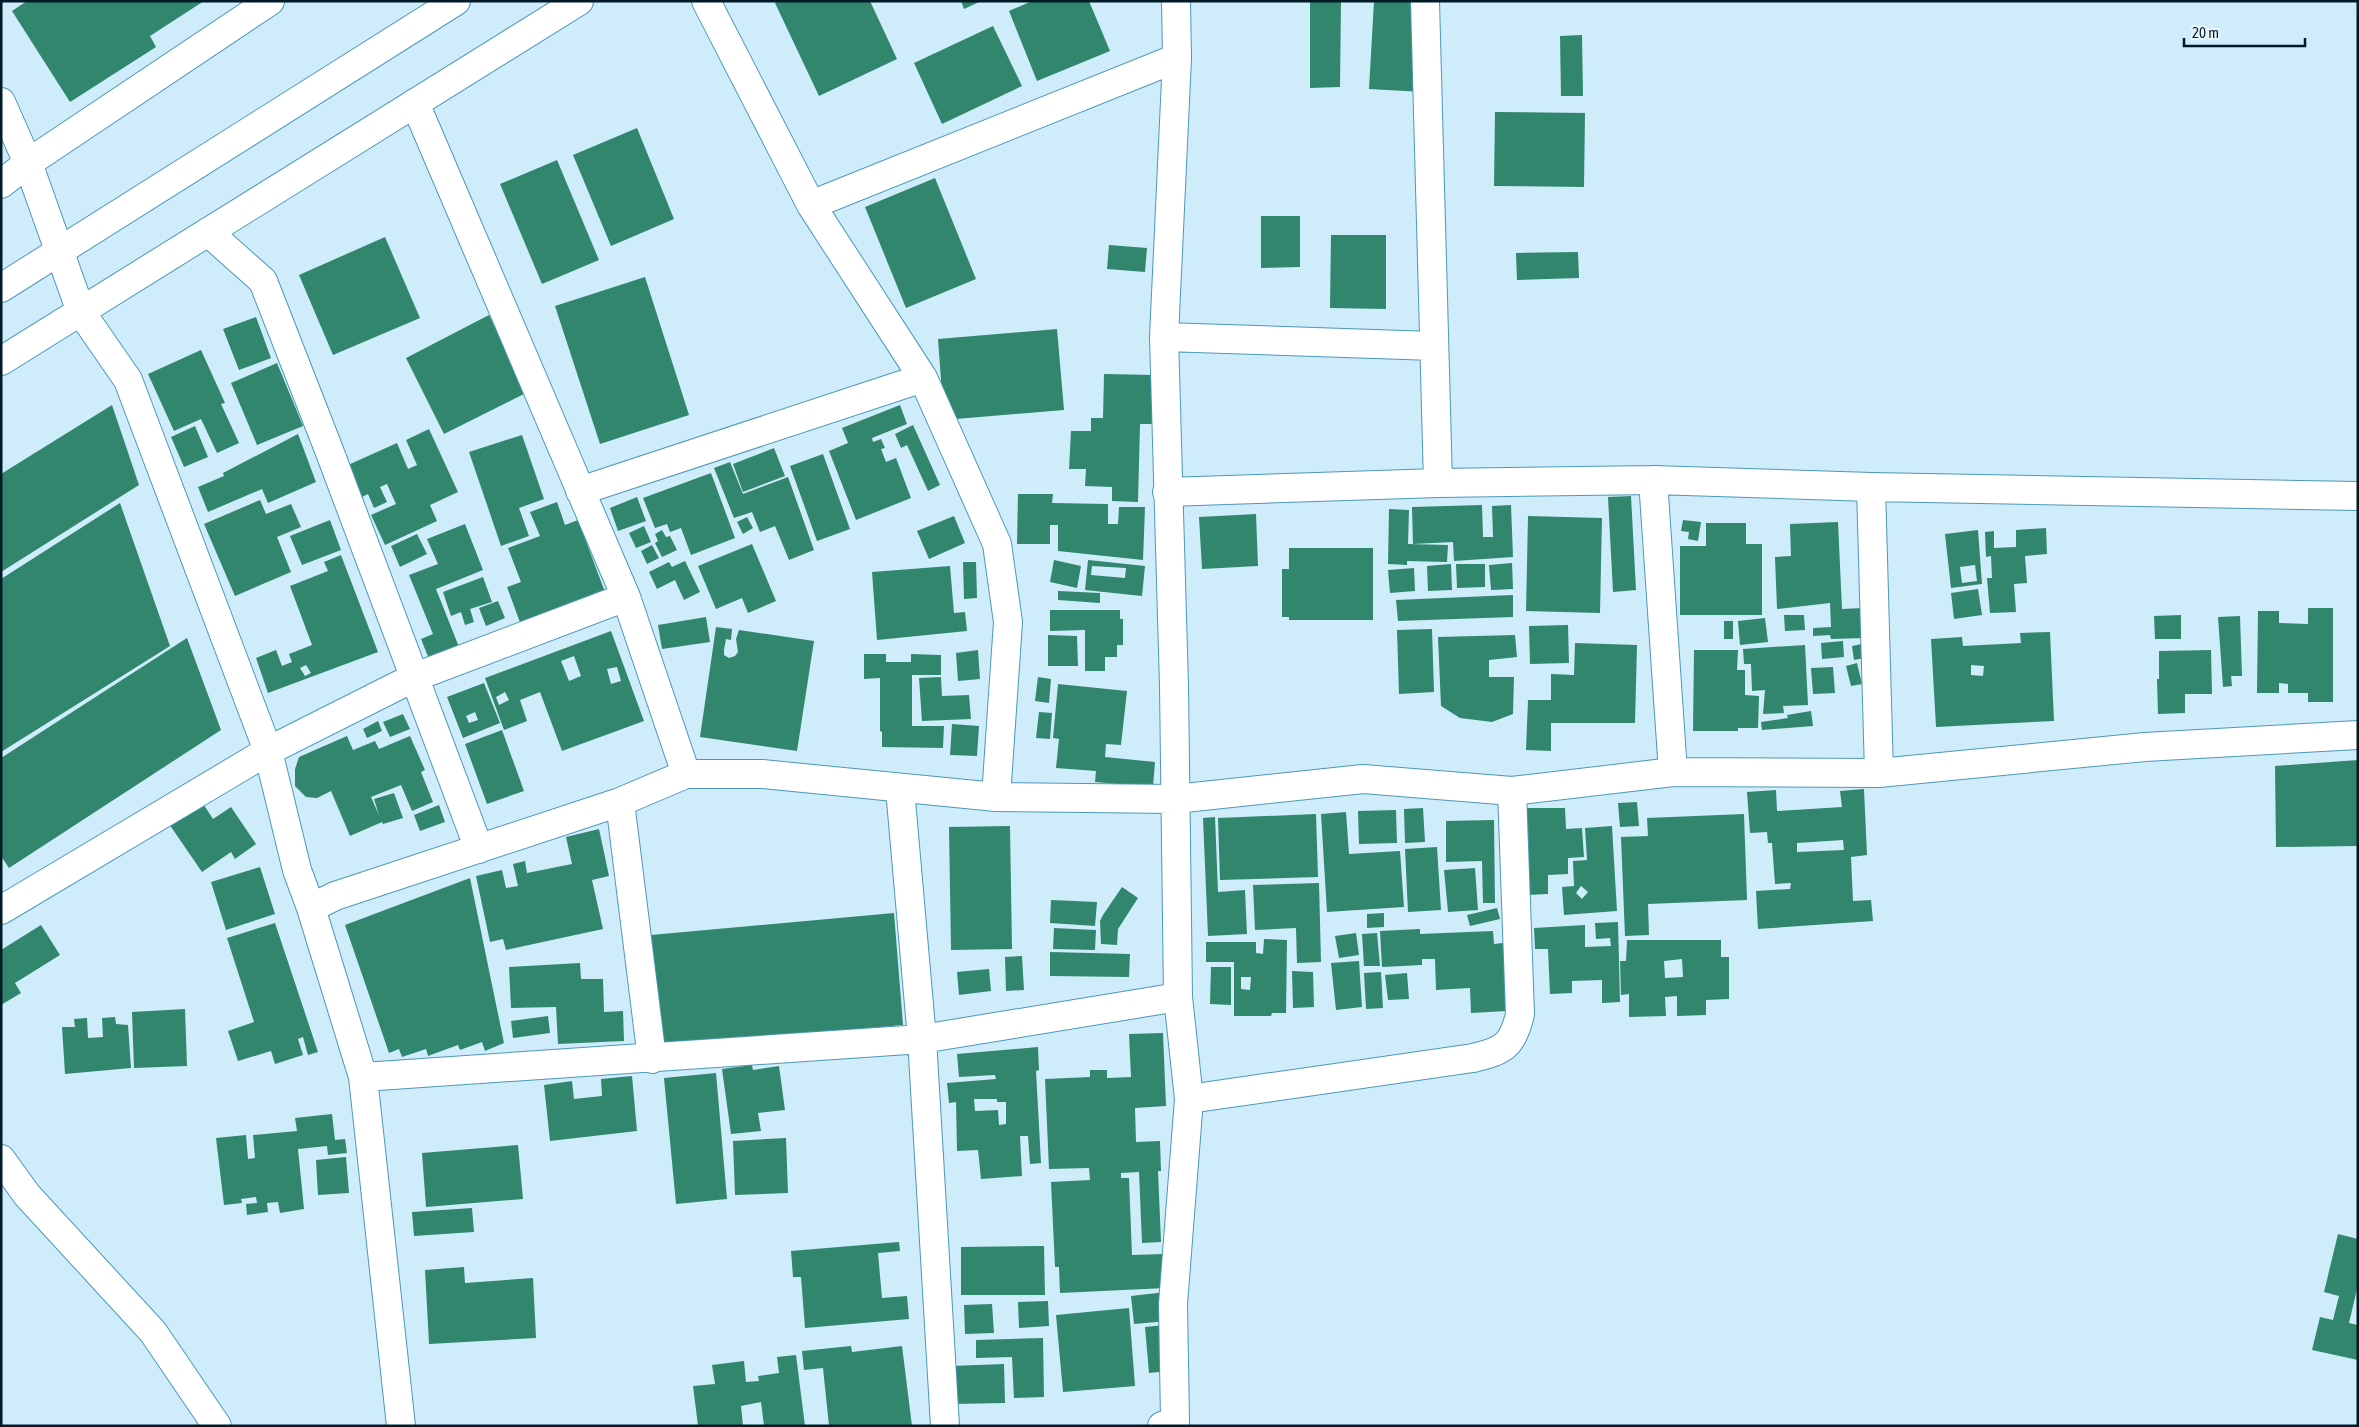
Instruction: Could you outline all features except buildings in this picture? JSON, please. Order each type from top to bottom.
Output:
[{"type":"main road","points":[[1,184],[28,163],[270,1]]},
{"type":"main road","points":[[1,288],[60,249],[456,1]]},
{"type":"main road","points":[[1,361],[579,1]]},
{"type":"main road","points":[[706,1],[812,205],[923,378],[997,544],[1008,622],[996,797]]},
{"type":"main road","points":[[1172,1424],[1173,1304],[1189,1098],[1178,996],[1174,686],[1164,337],[1177,58],[1176,1]]},
{"type":"main road","points":[[1425,1],[1438,483]]},
{"type":"main road","points":[[812,205],[1177,58]]},
{"type":"main road","points":[[1,102],[28,163],[81,312],[128,380],[268,751],[297,870],[311,908],[363,1077],[401,1426]]},
{"type":"main road","points":[[414,103],[626,597],[686,774]]},
{"type":"main road","points":[[208,232],[263,281],[479,849]]},
{"type":"main road","points":[[1164,337],[1434,346]]},
{"type":"main road","points":[[580,491],[923,378]]},
{"type":"main road","points":[[1167,492],[1438,483],[1653,480],[1871,487],[2358,496]]},
{"type":"main road","points":[[1653,480],[1673,772]]},
{"type":"main road","points":[[1871,487],[1878,773]]},
{"type":"main road","points":[[1,910],[268,751],[415,677],[626,597]]},
{"type":"main road","points":[[311,908],[335,896],[620,802],[686,774],[762,774],[996,797],[1175,799],[1363,779],[1512,791],[1673,772],[1878,773],[2145,747],[2358,735]]},
{"type":"main road","points":[[900,789],[922,1039],[945,1426]]},
{"type":"main road","points":[[1189,1098],[1474,1058],[1494,1054],[1504,1047],[1511,1040],[1516,1030],[1520,1014],[1512,791]]},
{"type":"main road","points":[[620,802],[652,1059]]},
{"type":"main road","points":[[363,1077],[652,1059],[922,1039],[1178,996]]},
{"type":"main road","points":[[1,1159],[27,1195],[152,1332],[217,1426]]}]
